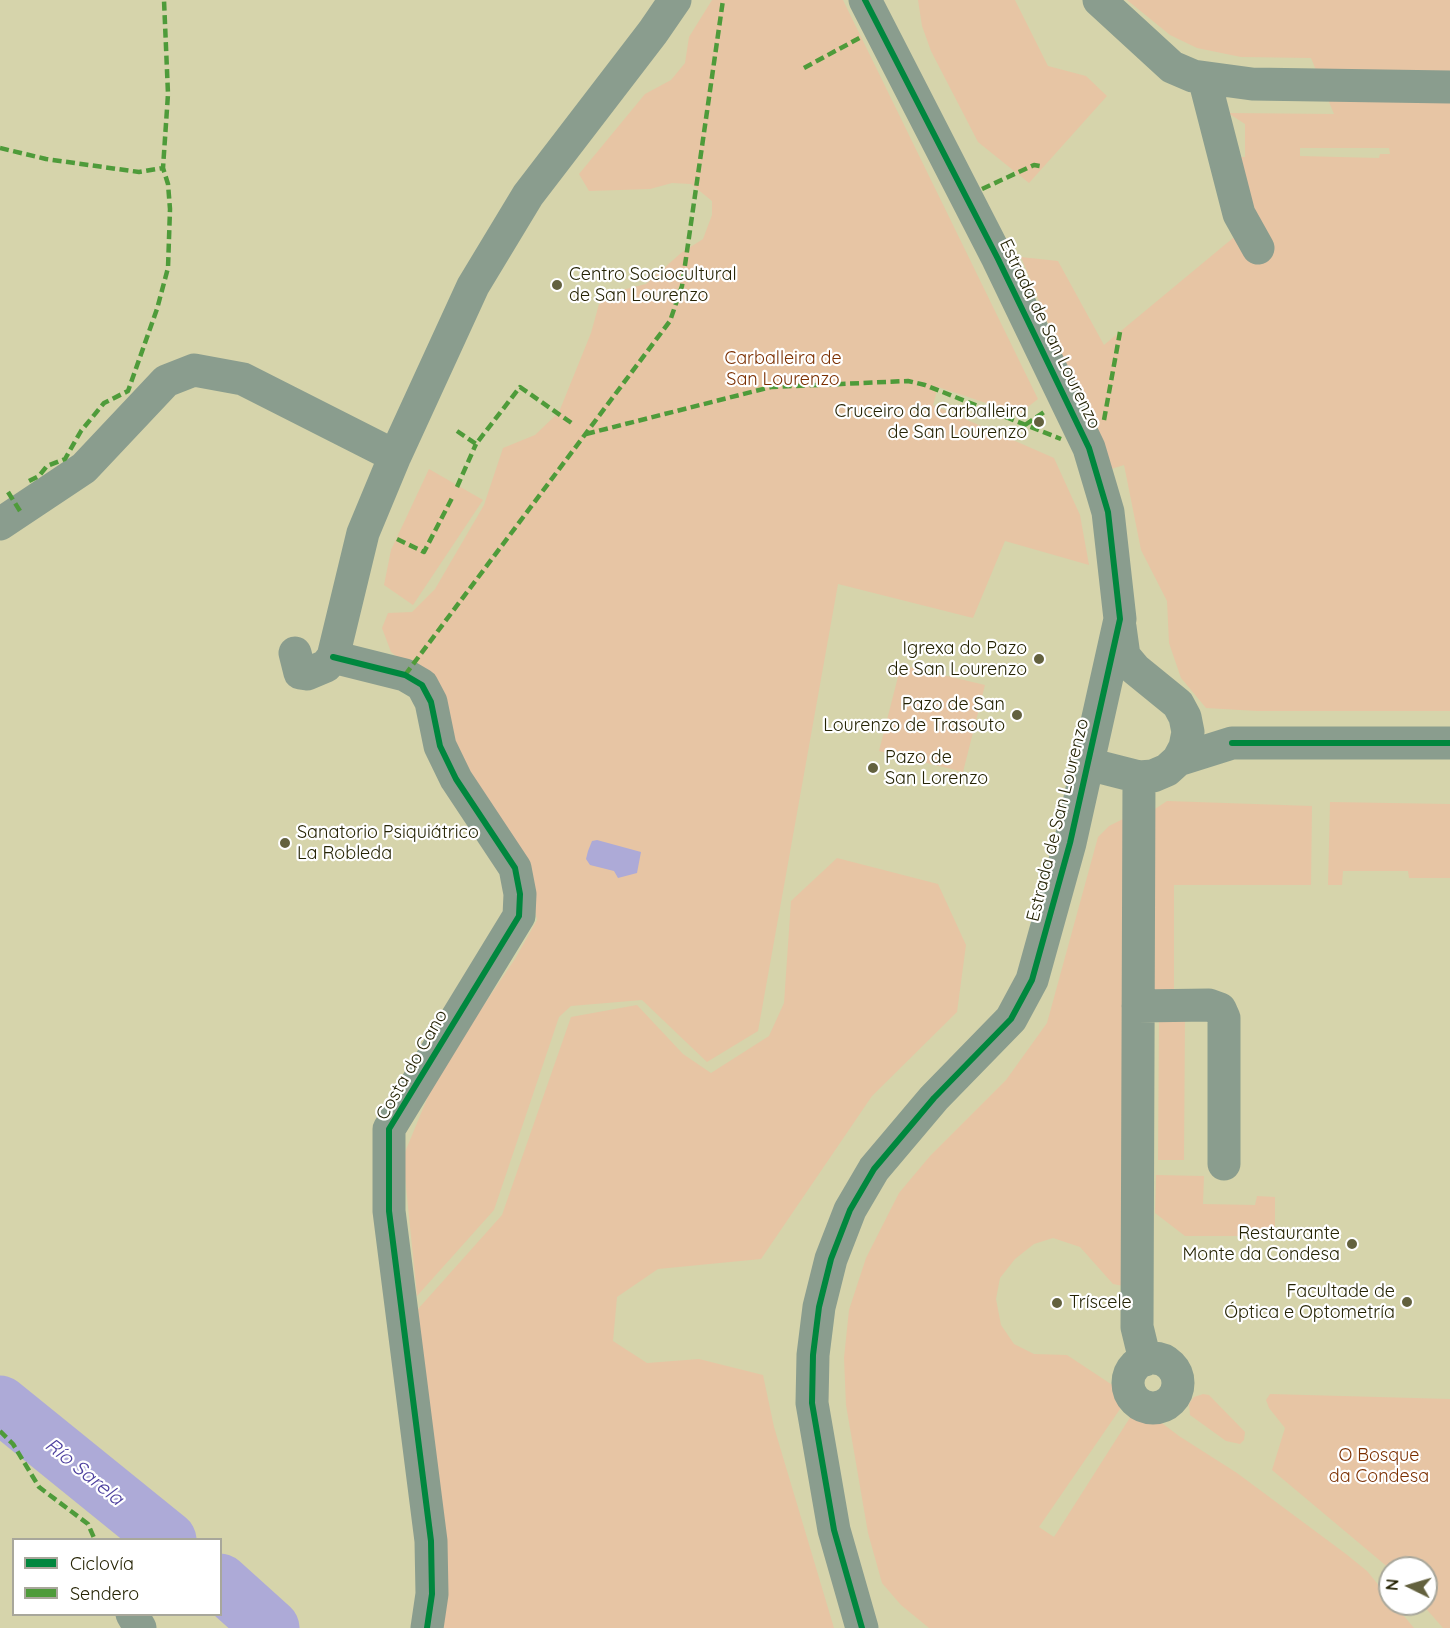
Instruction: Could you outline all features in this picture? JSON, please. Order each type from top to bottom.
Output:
[{"type":"street","points":[[295,653],[300,673],[307,675],[326,666],[333,657],[363,533],[395,456],[473,286],[528,195],[675,0]]},
{"type":"street","name":"Estrada de San Lourenzo","points":[[865,0],[998,259],[1089,448],[1108,512],[1120,618],[1070,843],[1032,980],[1011,1019],[934,1098],[874,1169],[850,1210],[831,1258],[819,1307],[814,1346],[812,1403],[834,1530],[868,1622]]},
{"type":"street","points":[[1099,0],[1172,67],[1204,78],[1252,84],[1450,87]]},
{"type":"street","points":[[1204,78],[1239,214],[1258,248]]},
{"type":"street","points":[[0,524],[84,468],[165,381],[194,370],[243,379],[395,456]]},
{"type":"street","points":[[1120,618],[1120,640],[1124,656],[1135,669],[1232,743]]},
{"type":"street","name":"Costa do Cano","points":[[333,657],[405,675],[422,685],[431,702],[440,746],[456,779],[515,868],[520,894],[519,916],[389,1129],[389,1211],[431,1541],[432,1594],[427,1628]]},
{"type":"street","points":[[1088,764],[1139,777],[1153,776],[1167,770],[1178,760],[1185,747],[1188,732],[1185,717],[1178,704],[1147,691],[1105,690]]},
{"type":"street","points":[[1178,760],[1232,743],[1450,743]]},
{"type":"street","points":[[1139,777],[1137,1327],[1145,1360]]},
{"type":"street","points":[[1138,1006],[1209,1005],[1220,1009],[1224,1018],[1224,1164]]},
{"type":"green space","name":"Carballeira de San Lourenzo","points":[[712,0],[843,0],[1038,399],[1019,414],[938,387],[933,405],[1054,458],[1080,515],[1089,565],[1005,541],[973,618],[838,584],[758,1031],[707,1062],[642,1000],[571,1006],[559,1017],[494,1210],[417,1296],[403,1157],[438,1072],[515,959],[537,920],[528,879],[446,741],[416,672],[391,652],[382,628],[388,613],[412,612],[435,589],[484,505],[503,448],[535,435],[559,412],[591,333],[599,304],[622,290],[646,284],[681,253],[703,239],[712,215],[712,201],[691,184],[672,183],[650,189],[589,191],[579,174],[645,94],[671,80],[685,63],[689,37]]},
{"type":"green space","points":[[918,0],[1015,0],[1048,66],[1086,76],[1107,96],[1029,183],[978,142],[931,51],[922,26]]},
{"type":"green space","points":[[1127,0],[1450,0],[1450,711],[1257,711],[1206,708],[1181,678],[1169,643],[1167,601],[1141,550],[1124,465],[1108,470],[1021,257],[1058,261],[1104,345],[1233,238],[1242,240],[1239,157],[1245,157],[1245,124],[1228,113],[1334,114],[1311,58],[1241,57],[1197,48],[1170,35]],"holes":[[[1300,148],[1389,148],[1390,154],[1380,154],[1379,158],[1300,156]]]},
{"type":"green space","points":[[429,469],[483,500],[413,605],[384,585],[391,550]]},
{"type":"green space","points":[[901,665],[985,685],[963,772],[879,751]]},
{"type":"green space","points":[[1167,801],[1312,806],[1311,885],[1174,885],[1174,990],[1154,991],[1155,809]]},
{"type":"green space","points":[[1330,802],[1450,804],[1450,878],[1409,878],[1408,871],[1343,871],[1342,885],[1328,885]]},
{"type":"green space","points":[[1129,816],[1123,1286],[1113,1284],[1080,1247],[1053,1238],[1034,1244],[1015,1259],[1000,1278],[996,1299],[1001,1325],[1014,1344],[1034,1354],[1067,1355],[1129,1396],[1039,1527],[1054,1537],[1138,1405],[1179,1436],[1237,1473],[1346,1554],[1367,1571],[1378,1584],[1378,1616],[1404,1616],[1414,1628],[929,1628],[901,1605],[882,1583],[868,1533],[846,1405],[844,1358],[849,1310],[866,1258],[899,1193],[930,1156],[1006,1080],[1047,1023],[1098,837],[1109,826]]},
{"type":"green space","points":[[837,858],[938,884],[966,945],[957,1012],[872,1096],[761,1259],[658,1269],[617,1297],[613,1341],[647,1363],[699,1359],[763,1375],[774,1427],[834,1628],[440,1628],[446,1581],[418,1309],[502,1215],[571,1017],[637,1005],[683,1054],[711,1073],[769,1036],[784,1003],[791,901]]},
{"type":"green space","points":[[1185,1016],[1184,1160],[1158,1160],[1159,1017]]},
{"type":"green space","points":[[1156,1175],[1204,1176],[1203,1204],[1255,1205],[1257,1196],[1275,1197],[1275,1236],[1185,1236],[1155,1213]]},
{"type":"green space","name":"O Bosque da Condesa","points":[[1270,1394],[1450,1399],[1450,1628],[1443,1628],[1432,1616],[1438,1616],[1438,1556],[1378,1556],[1378,1559],[1272,1470],[1285,1428],[1269,1408],[1266,1400]]},
{"type":"green space","points":[[1209,1395],[1245,1432],[1244,1440],[1240,1444],[1226,1441],[1190,1415],[1189,1404],[1194,1397]]},
{"type":"water","points":[[597,840],[641,852],[637,873],[618,878],[614,871],[590,865],[586,859],[588,851],[592,841]]},
{"type":"waterway","name":"Río Sarela","points":[[0,1404],[166,1538]]},
{"type":"waterway","name":"Río Sarela","points":[[222,1584],[271,1628]]},
{"type":"marked path","points":[[29,481],[39,476],[47,466],[65,459],[81,431],[104,403],[128,391],[157,309],[168,268],[170,209],[168,184],[163,168],[168,94],[164,0]]},
{"type":"marked path","points":[[405,675],[670,321],[682,286],[723,0]]},
{"type":"marked path","points":[[804,68],[863,36]]},
{"type":"marked path","points":[[0,148],[46,159],[139,172],[163,168]]},
{"type":"marked path","points":[[982,189],[1034,165],[1040,166]]},
{"type":"marked path","points":[[1104,420],[1120,332]]},
{"type":"marked path","points":[[586,434],[771,387],[908,381],[925,385],[1061,439]]},
{"type":"marked path","points":[[457,431],[476,444],[520,387],[573,424]]},
{"type":"marked path","points":[[1025,425],[1047,410]]},
{"type":"marked path","points":[[457,487],[476,444]]},
{"type":"marked path","points":[[8,492],[20,511]]},
{"type":"marked path","points":[[397,539],[424,552],[452,498]]},
{"type":"marked path","points":[[0,1431],[13,1444],[39,1487],[88,1524],[94,1538]]},
{"type":"cycle path","points":[[862,1628],[834,1530],[812,1403],[813,1355],[819,1307],[831,1259],[850,1210],[874,1169],[934,1098],[1011,1019],[1032,980],[1070,843],[1120,619],[1108,512],[1089,448],[998,259],[865,0]]},
{"type":"cycle path","points":[[333,657],[405,675],[422,685],[431,702],[440,746],[456,779],[515,868],[520,894],[519,916],[389,1129],[389,1211],[431,1541],[432,1594],[427,1628]]},
{"type":"cycle path","points":[[1232,743],[1450,743]]},
{"type":"place","name":"Centro Sociocultural de San Lourenzo","points":[[557,285]]},
{"type":"place","name":"Cruceiro da Carballeira de San Lourenzo","points":[[1039,422]]},
{"type":"place","name":"Igrexa do Pazo de San Lourenzo","points":[[1039,659]]},
{"type":"place","name":"Pazo de San Lourenzo de Trasouto","points":[[1017,715]]},
{"type":"place","name":"Pazo de San Lorenzo","points":[[873,768]]},
{"type":"place","name":"Sanatorio Psiquiátrico La Robleda","points":[[285,843]]},
{"type":"place","name":"Restaurante Monte da Condesa","points":[[1352,1244]]},
{"type":"place","name":"Facultade de Óptica e Optometría","points":[[1407,1302]]},
{"type":"place","name":"Tríscele","points":[[1057,1303]]}]
